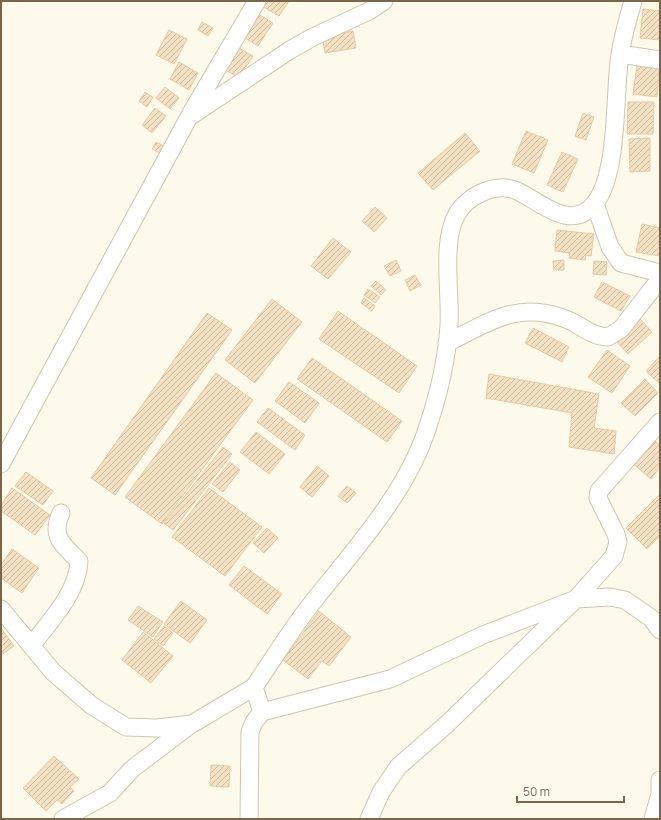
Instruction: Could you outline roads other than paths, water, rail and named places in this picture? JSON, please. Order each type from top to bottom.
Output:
[{"type":"street","points":[[1,464],[189,117],[257,1]]},
{"type":"street","points":[[189,117],[290,50],[314,36],[369,11],[384,1]]},
{"type":"street","points":[[63,819],[110,793],[132,769],[192,724],[254,687],[314,600],[354,552],[386,508],[412,463],[430,422],[440,384],[449,323],[448,275],[451,230],[457,214],[467,202],[489,189],[504,187],[515,190],[561,215],[577,215],[586,211],[595,204],[606,180],[611,160],[620,54],[633,1]]},
{"type":"street","points":[[620,54],[660,60]]},
{"type":"street","points":[[595,204],[610,246],[621,263],[660,274]]},
{"type":"street","points":[[447,343],[504,314],[522,311],[543,311],[564,318],[596,335],[608,337],[621,329],[660,279]]},
{"type":"street","points":[[369,819],[381,792],[398,767],[447,724],[576,599],[614,556],[617,549],[616,534],[598,498],[599,491],[660,422]]},
{"type":"street","points":[[31,646],[69,593],[78,572],[78,561],[58,538],[58,520],[61,513]]},
{"type":"street","points":[[249,819],[250,732],[254,722],[262,712],[390,679],[483,635],[576,599],[610,597],[625,600],[651,618],[660,630]]},
{"type":"street","points":[[1,610],[53,672],[91,705],[126,727],[157,728],[192,724]]},
{"type":"street","points":[[254,687],[262,712]]},
{"type":"street","points":[[653,819],[660,794],[660,780]]}]
